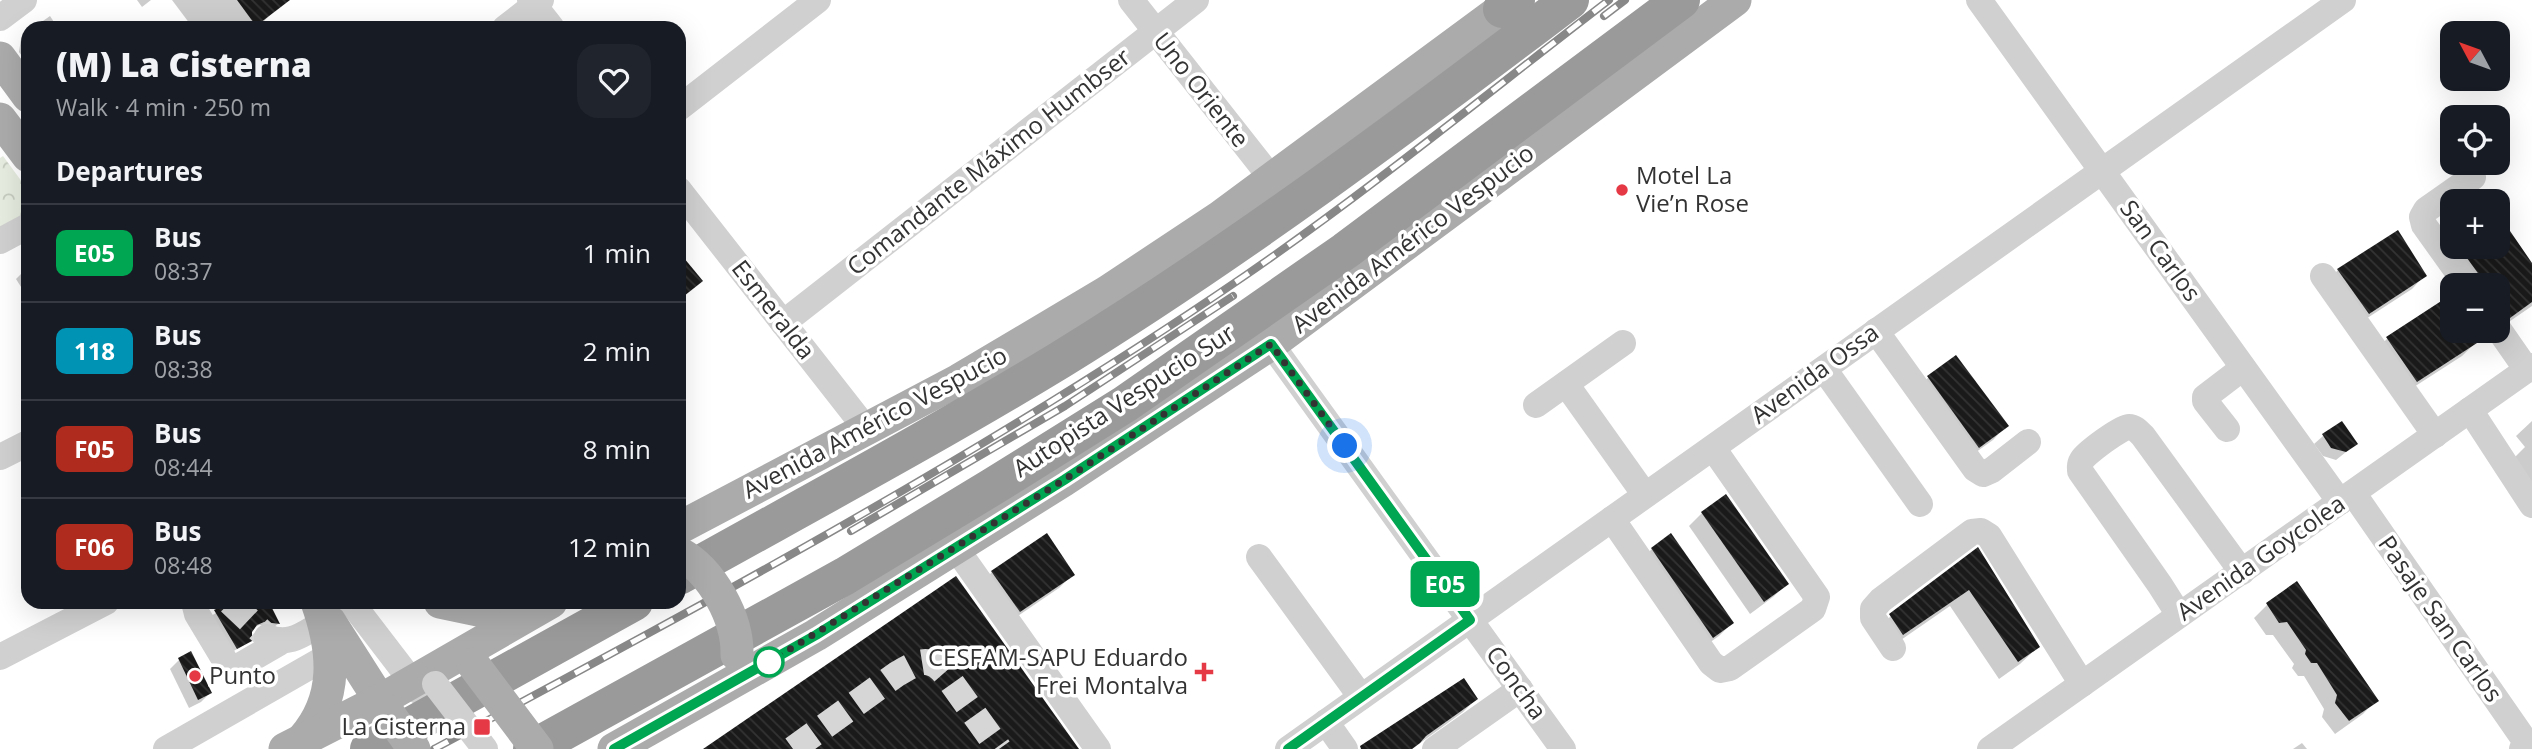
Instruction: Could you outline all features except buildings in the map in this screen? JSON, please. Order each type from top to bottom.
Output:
[{"type":"highway","points":[[686,572],[999,397],[1125,318],[1322,185],[1570,0]]},
{"type":"highway","name":"Autopista Vespucio Sur","points":[[535,749],[845,576],[1125,404],[1345,251],[1681,0]]},
{"type":"highway","points":[[369,749],[621,609]]},
{"type":"main road","name":"Avenida Américo Vespucio","points":[[621,747],[816,635],[1075,473],[1271,344],[1735,0]]},
{"type":"main road","name":"Avenida Américo Vespucio","points":[[686,524],[867,430],[1107,292],[1272,179],[1511,3]]},
{"type":"main road","points":[[0,58],[21,86]]},
{"type":"main road","points":[[0,119],[21,147]]},
{"type":"main road","points":[[686,559],[705,574],[721,600],[736,634],[737,655],[724,688]]},
{"type":"main road","points":[[294,744],[317,720],[327,699],[332,672],[320,609]]},
{"type":"main road","points":[[320,609],[414,749]]},
{"type":"main road","points":[[429,609],[535,749]]},
{"type":"main road","points":[[473,609],[508,609]]},
{"type":"main road","points":[[294,744],[383,706],[468,658],[541,609]]},
{"type":"street","points":[[0,18],[24,0]]},
{"type":"street","points":[[686,103],[818,0]]},
{"type":"street","name":"Uno Oriente","points":[[1131,0],[1272,179]]},
{"type":"street","name":"Comandante Máximo Humbser","points":[[783,323],[1196,0]]},
{"type":"street","name":"San Carlos","points":[[1979,0],[2243,368],[2346,497]]},
{"type":"street","name":"Avenida Ossa","points":[[1288,749],[2343,0]]},
{"type":"street","points":[[513,21],[535,2],[547,21]]},
{"type":"street","points":[[2459,273],[2424,225],[2422,217],[2426,210],[2473,177]]},
{"type":"street","name":"Esmeralda","points":[[686,199],[867,430]]},
{"type":"street","points":[[0,241],[21,230]]},
{"type":"street","points":[[2323,276],[2435,435]]},
{"type":"street","points":[[1876,331],[1975,470],[1983,474],[1992,470],[2028,442]]},
{"type":"street","points":[[1536,405],[1623,343]]},
{"type":"street","points":[[2510,343],[2530,368]]},
{"type":"street","name":"Concha","points":[[1271,344],[1563,749]]},
{"type":"street","points":[[2227,429],[2205,401],[2205,397],[2243,368]]},
{"type":"street","name":"Avenida Goycolea","points":[[1990,749],[2530,368]]},
{"type":"street","points":[[1824,369],[1920,503]]},
{"type":"street","points":[[1566,384],[1645,495]]},
{"type":"street","points":[[2470,410],[2532,505]]},
{"type":"street","points":[[2179,615],[2080,471],[2080,465],[2086,455],[2118,431],[2132,427],[2143,436],[2242,572]]},
{"type":"street","points":[[0,457],[21,446]]},
{"type":"street","points":[[1612,519],[1711,663],[1720,670],[1730,668],[1813,608],[1817,597],[1713,448]]},
{"type":"street","name":"Pasaje San Carlos","points":[[2346,497],[2527,746]]},
{"type":"street","points":[[1893,648],[1873,618],[1873,609],[1881,600],[1972,532],[1981,531],[1989,536],[2082,684]]},
{"type":"street","points":[[955,547],[1098,749]]},
{"type":"street","points":[[1259,556],[1361,697]]},
{"type":"street","points":[[0,657],[93,609]]},
{"type":"street","points":[[196,609],[230,669],[234,669],[273,640],[297,637],[320,609]]},
{"type":"street","points":[[357,609],[485,749]]},
{"type":"street","points":[[376,609],[463,749]]},
{"type":"street","points":[[166,749],[330,655]]},
{"type":"street","points":[[1435,749],[1520,688]]},
{"type":"street","points":[[1326,722],[1345,749]]},
{"type":"green space","points":[[3,156],[21,180],[21,218],[0,229],[0,158]]},
{"type":"tunnel","points":[[237,609],[267,637]]},
{"type":"tunnel","points":[[793,749],[897,674],[923,662],[940,668],[999,749]]},
{"type":"railway","points":[[434,749],[847,523],[1049,403],[1148,340],[1339,209],[1609,0]]},
{"type":"railway","points":[[1604,16],[1625,0]]},
{"type":"railway","points":[[851,531],[1065,406],[1233,296]]},
{"type":"bus line","name":"E05","points":[[614,749],[816,635],[1064,480],[1271,344],[1470,620],[1288,749]]},
{"type":"place","name":"Motel La Vie’n Rose","points":[[1622,190]]},
{"type":"place","name":"CESFAM-SAPU Eduardo Frei Montalva","points":[[1204,672]]},
{"type":"place","name":"Punto","points":[[195,676]]},
{"type":"place","name":"La Cisterna","points":[[482,727]]},
{"type":"route","points":[[769,662],[1064,480],[1271,344],[1345,446]]}]
